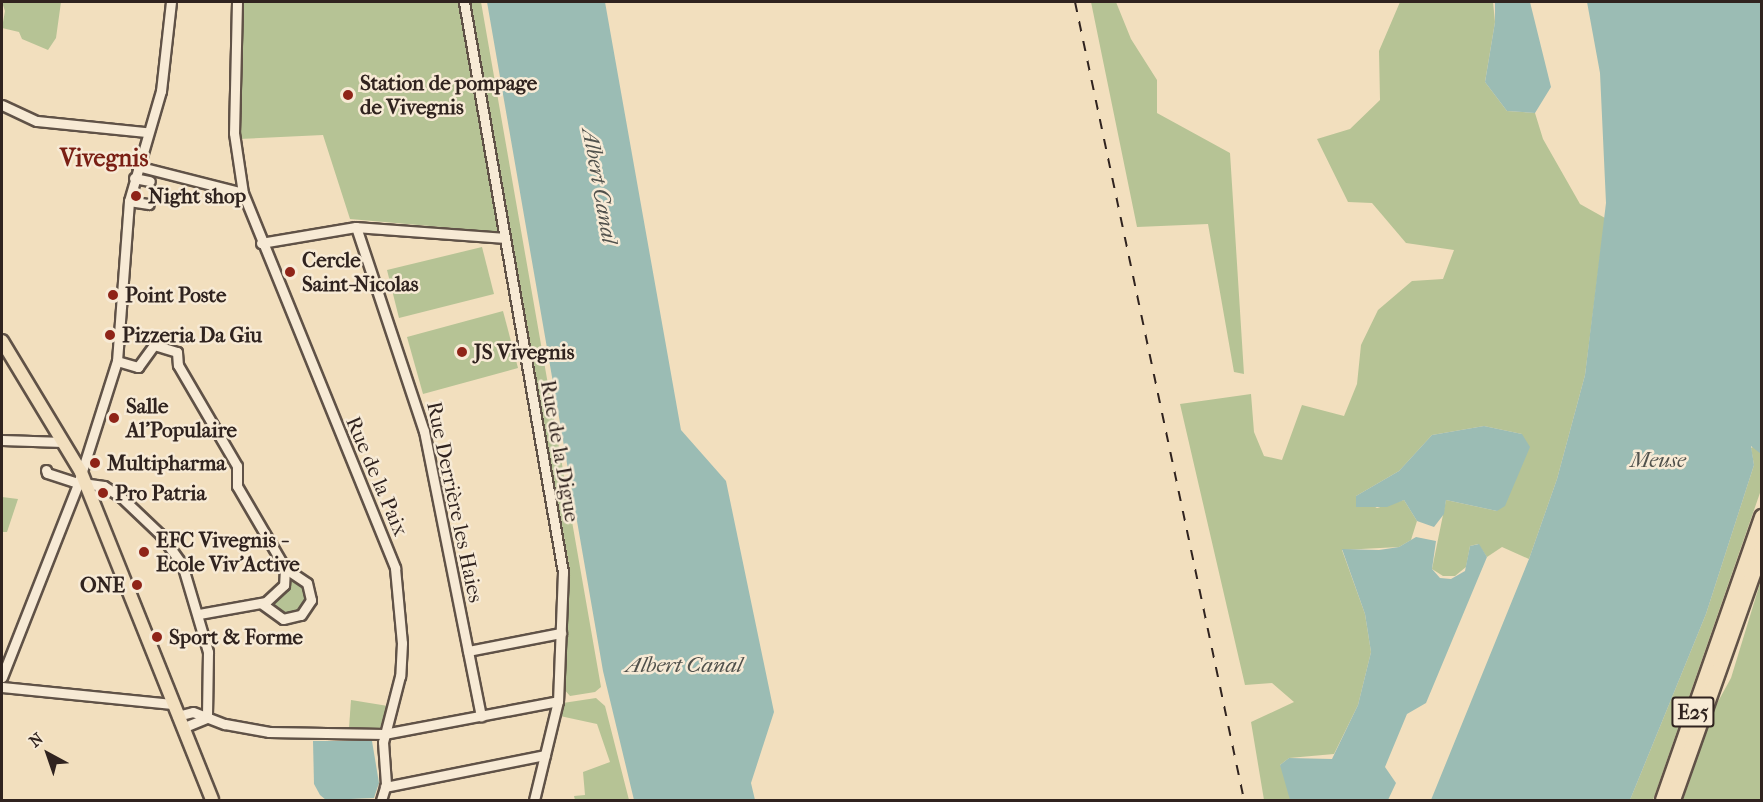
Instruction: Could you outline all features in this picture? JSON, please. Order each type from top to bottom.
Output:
[{"type":"highway","name":"E25","points":[[1663,801],[1761,518]]},
{"type":"highway","name":"E25","points":[[1673,801],[1761,548]]},
{"type":"main road","points":[[2,341],[63,442],[82,479],[212,801]]},
{"type":"street","points":[[2,677],[82,479],[117,361],[129,201],[166,65],[171,2]]},
{"type":"street","name":"Rue de la Paix","points":[[237,2],[234,133],[243,193],[261,243],[380,524],[395,568],[402,643],[399,676],[384,734],[385,787],[381,801]]},
{"type":"street","name":"Rue de la Digue","points":[[464,2],[563,572],[558,701],[534,801]]},
{"type":"street","points":[[2,105],[36,121],[146,132]]},
{"type":"street","points":[[137,166],[243,193]]},
{"type":"street","points":[[134,178],[150,181]]},
{"type":"street","points":[[129,201],[149,204]]},
{"type":"street","points":[[261,243],[356,227],[505,238]]},
{"type":"street","name":"Rue Derrière les Haies","points":[[356,227],[424,431],[481,716]]},
{"type":"street","points":[[117,361],[138,367],[154,345],[177,352],[178,365],[237,466],[237,486],[285,568],[307,583],[310,600],[301,615],[283,619],[261,603]]},
{"type":"street","points":[[2,440],[63,442]]},
{"type":"street","points":[[46,470],[47,473],[82,479],[104,486],[121,496],[160,534],[186,572],[208,652],[207,718]]},
{"type":"street","points":[[199,614],[261,603],[280,591],[285,568]]},
{"type":"street","points":[[468,651],[561,633]]},
{"type":"street","points":[[2,687],[193,712],[207,718],[269,732],[384,734],[558,701]]},
{"type":"street","points":[[182,728],[207,718]]},
{"type":"street","points":[[385,787],[544,755]]},
{"type":"green space","points":[[2,2],[61,2],[56,38],[48,50],[22,39],[19,32],[2,28],[5,11]]},
{"type":"green space","points":[[244,2],[458,2],[498,232],[350,219],[323,135],[239,139]]},
{"type":"green space","points":[[471,2],[481,2],[601,687],[595,692],[570,696],[562,687],[566,575],[570,571]]},
{"type":"green space","points":[[1091,2],[1116,2],[1131,39],[1157,80],[1157,113],[1230,153],[1244,374],[1234,372],[1208,224],[1137,227]]},
{"type":"green space","points":[[1400,2],[1493,2],[1495,22],[1485,82],[1507,111],[1535,113],[1543,139],[1580,204],[1605,218],[1585,375],[1557,479],[1529,559],[1502,547],[1487,557],[1478,544],[1470,546],[1466,567],[1455,576],[1443,576],[1432,569],[1446,500],[1497,511],[1522,434],[1484,426],[1432,435],[1399,471],[1356,496],[1377,508],[1404,500],[1417,521],[1411,540],[1399,547],[1342,550],[1365,614],[1371,652],[1358,705],[1334,754],[1289,758],[1280,765],[1288,775],[1292,800],[1264,800],[1251,722],[1294,702],[1272,683],[1245,685],[1180,404],[1251,394],[1254,432],[1264,456],[1282,460],[1302,405],[1344,416],[1357,384],[1361,345],[1378,310],[1412,281],[1443,279],[1454,250],[1406,243],[1372,203],[1348,202],[1317,139],[1350,129],[1380,100],[1379,51]]},
{"type":"green space","points":[[482,247],[494,294],[399,318],[387,270]]},
{"type":"green space","name":"JS Vivegnis","points":[[503,311],[518,368],[423,394],[407,337]]},
{"type":"green space","points":[[1755,446],[1761,454],[1761,490],[1653,800],[1630,800],[1706,614],[1754,465],[1751,448]]},
{"type":"green space","points":[[2,497],[18,499],[7,532],[2,532]]},
{"type":"green space","points":[[288,575],[303,586],[306,600],[298,611],[284,614],[269,603]]},
{"type":"green space","points":[[1761,580],[1761,800],[1683,800],[1715,707],[1731,678]]},
{"type":"green space","points":[[596,698],[605,706],[629,800],[575,800],[574,796],[585,795],[583,772],[610,762],[597,724],[560,716],[563,703]]},
{"type":"green space","points":[[351,700],[388,706],[380,728],[349,728]]},
{"type":"water","name":"Albert Canal","points":[[487,2],[605,2],[681,430],[726,481],[774,712],[751,783],[755,800],[634,800],[603,671]]},
{"type":"water","points":[[1495,2],[1530,2],[1551,87],[1535,113],[1507,111],[1485,82],[1495,22]]},
{"type":"water","name":"Meuse","points":[[1587,2],[1761,2],[1761,454],[1751,446],[1754,465],[1706,614],[1630,800],[1431,800],[1529,559],[1557,479],[1585,375],[1606,203],[1600,73]]},
{"type":"water","points":[[1484,426],[1522,434],[1530,447],[1505,506],[1497,511],[1446,500],[1444,514],[1434,527],[1417,521],[1404,500],[1387,507],[1356,507],[1356,496],[1399,471],[1432,435]]},
{"type":"water","points":[[1416,537],[1436,541],[1432,569],[1440,578],[1451,579],[1465,571],[1470,546],[1479,544],[1487,557],[1426,703],[1407,714],[1385,767],[1396,783],[1388,800],[1290,800],[1280,765],[1289,758],[1332,759],[1358,705],[1371,652],[1365,614],[1342,549],[1379,550],[1399,547]]},
{"type":"water","points":[[313,741],[372,741],[379,783],[374,798],[326,800],[320,795],[314,784]]},
{"type":"railway","points":[[1075,2],[1244,800]]},
{"type":"place","name":"Station de pompage de Vivegnis","points":[[348,95]]},
{"type":"place","name":"Night shop","points":[[136,196]]},
{"type":"place","name":"Cercle Saint-Nicolas","points":[[290,272]]},
{"type":"place","name":"Point Poste","points":[[113,295]]},
{"type":"place","name":"Pizzeria Da Giu","points":[[110,335]]},
{"type":"place","name":"JS Vivegnis","points":[[462,352]]},
{"type":"place","name":"Salle Al'Populaire","points":[[114,418]]},
{"type":"place","name":"Multipharma","points":[[95,463]]},
{"type":"place","name":"Pro Patria","points":[[103,493]]},
{"type":"place","name":"EFC Vivegnis - Ecole Viv'Active","points":[[144,552]]},
{"type":"place","name":"ONE","points":[[137,585]]},
{"type":"place","name":"Sport & Forme","points":[[157,637]]},
{"type":"district","name":"Vivegnis","points":[[104,159]]}]
